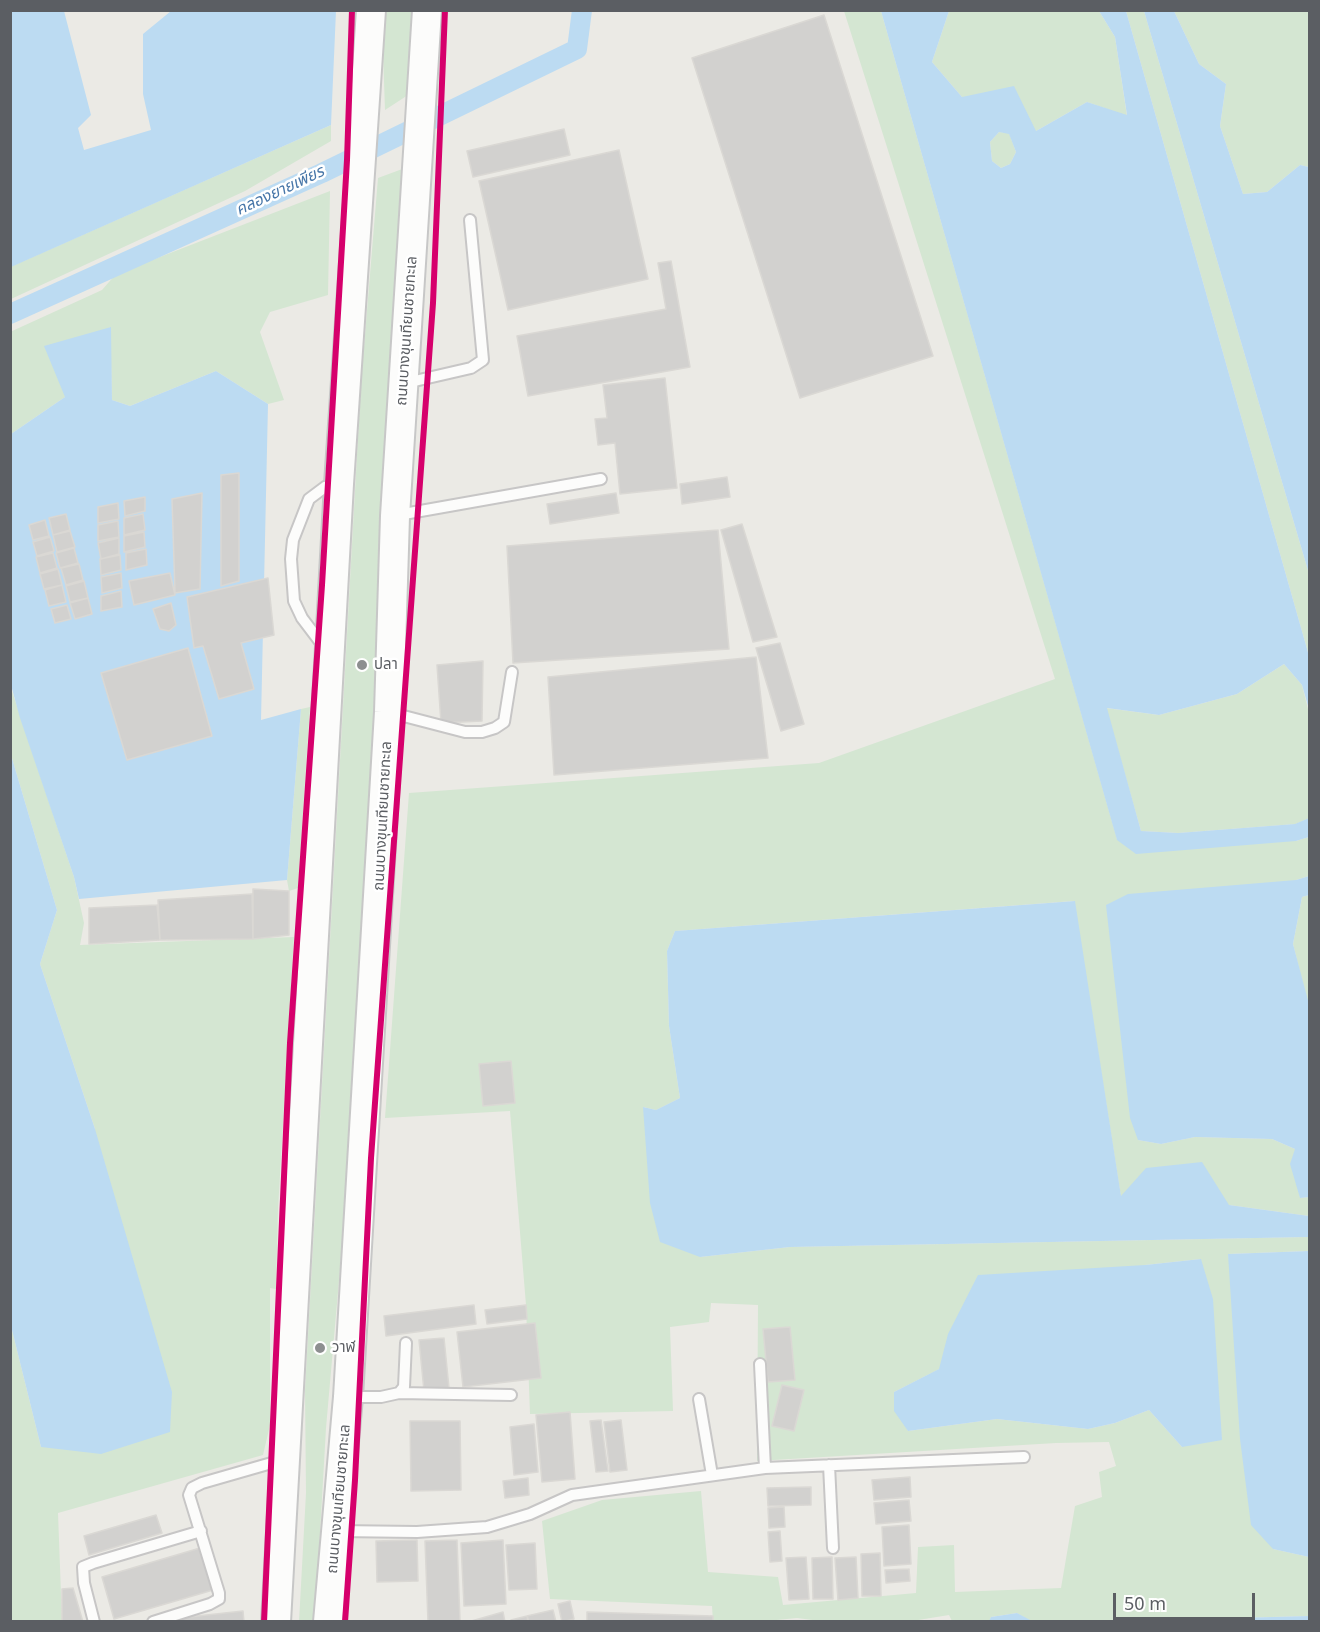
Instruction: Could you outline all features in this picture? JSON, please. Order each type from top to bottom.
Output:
[{"type":"main road","points":[[276,1622],[339,484],[371,10]]},
{"type":"main road","name":"ถนนบางขุนเทียนชายทะเล","points":[[328,1622],[348,1397],[389,712],[394,516],[416,207],[427,10]]},
{"type":"main road","points":[[289,1399],[301,1476],[292,1622]]},
{"type":"lane","points":[[403,383],[471,368],[483,360],[470,220]]},
{"type":"lane","points":[[394,516],[601,479]]},
{"type":"lane","points":[[330,655],[302,618],[294,601],[291,559],[293,540],[309,499],[326,488],[339,484]]},
{"type":"lane","points":[[389,712],[465,732],[482,732],[495,728],[504,722],[512,672]]},
{"type":"lane","points":[[399,1393],[404,1387],[406,1343]]},
{"type":"lane","points":[[760,1364],[765,1468]]},
{"type":"lane","points":[[348,1397],[381,1397],[399,1393],[511,1395]]},
{"type":"lane","points":[[699,1399],[712,1475]]},
{"type":"lane","points":[[337,1531],[417,1532],[487,1527],[530,1514],[572,1495],[765,1468],[1024,1457]]},
{"type":"lane","points":[[153,1622],[219,1599],[189,1495],[194,1486],[286,1459]]},
{"type":"lane","points":[[828,1465],[834,1548]]},
{"type":"lane","points":[[94,1622],[84,1582],[83,1567],[201,1531]]},
{"type":"green space","points":[[386,11],[414,11],[408,95],[385,110],[383,52]]},
{"type":"green space","points":[[844,11],[881,11],[1117,839],[1296,841],[1309,837],[1309,876],[1296,880],[1138,1140],[1161,1144],[1195,1137],[1272,1139],[1295,1149],[1300,1198],[1309,1197],[1309,1216],[1229,1205],[1121,1197],[1074,901],[675,931],[667,951],[669,1026],[680,1098],[656,1110],[643,1107],[700,1257],[790,1247],[1307,1237],[1309,1234],[1309,1251],[1228,1254],[1273,1549],[1309,1557],[1309,1616],[1032,1622],[1017,1613],[991,1617],[989,1622],[952,1621],[949,1615],[906,1622],[828,1622],[797,1618],[756,1622],[713,1622],[712,1606],[550,1599],[542,1521],[602,1500],[701,1491],[708,1572],[778,1577],[783,1605],[916,1593],[918,1547],[954,1545],[955,1592],[1061,1588],[1075,1506],[1102,1497],[1099,1472],[1116,1466],[1109,1442],[1056,1443],[757,1461],[758,1305],[711,1303],[709,1322],[670,1327],[673,1411],[530,1414],[526,1305],[510,1111],[385,1118],[409,793],[819,763],[1055,679]],"holes":[[[1201,1259],[1182,1447],[1149,1410],[1115,1423],[1088,1429],[997,1419],[908,1431],[894,1392],[1145,1265]]]},
{"type":"green space","points":[[949,11],[1099,11],[1115,37],[1127,116],[1087,102],[1036,131],[962,97],[932,62]]},
{"type":"green space","points":[[1126,11],[1144,11],[1309,574],[1309,656]]},
{"type":"green space","points":[[1174,11],[1309,11],[1309,167],[1300,165],[1267,192],[1243,194],[1220,126],[1226,84],[1199,64]]},
{"type":"green space","points":[[331,125],[331,141],[245,191],[11,299],[10,267]]},
{"type":"green space","points":[[999,132],[1009,133],[1016,152],[1010,164],[1001,168],[992,161],[990,142]]},
{"type":"green space","points":[[405,168],[349,1167],[326,1428],[315,1621],[299,1622],[306,1493],[305,1390],[361,383],[378,178]]},
{"type":"green space","points":[[330,191],[328,295],[270,312],[260,332],[284,400],[268,404],[216,371],[130,406],[112,400],[110,327],[65,397],[11,434],[10,332],[102,290],[116,274]]},
{"type":"green space","points":[[1284,664],[1302,685],[1309,713],[1309,818],[1296,824],[1178,833],[1141,831],[1106,708],[1159,715],[1237,694]]},
{"type":"green space","points":[[10,685],[74,877],[84,923],[80,945],[294,937],[278,1209],[276,1289],[270,1288],[270,1425],[263,1455],[58,1513],[62,1621],[11,1621],[11,1326],[41,1447],[95,1129],[40,964],[57,910],[11,755]]},
{"type":"green space","points":[[310,707],[298,888],[289,891],[287,880],[301,709]]},
{"type":"green space","points":[[1309,895],[1309,1008],[1293,944],[1302,897]]},
{"type":"water","points":[[11,10],[64,11],[91,115],[78,128],[84,150],[151,130],[143,94],[143,34],[171,11],[336,11],[331,125],[11,267]]},
{"type":"water","points":[[881,11],[949,11],[932,62],[962,97],[1014,86],[1036,131],[1087,102],[1127,115],[1115,37],[1099,11],[1126,11],[1309,656],[1310,713],[1302,685],[1284,664],[1237,694],[1159,715],[1107,708],[1141,831],[1178,833],[1295,824],[1309,818],[1309,837],[1296,841],[1136,854],[1117,840]],"holes":[[[999,132],[1009,134],[1016,152],[1010,164],[1001,168],[992,161],[990,142]]]},
{"type":"water","points":[[1144,11],[1174,11],[1199,64],[1226,84],[1220,126],[1243,194],[1267,192],[1300,165],[1309,167],[1309,574]]},
{"type":"water","points":[[111,327],[112,400],[130,406],[216,371],[268,404],[261,720],[301,709],[287,880],[79,899],[74,877],[20,718],[11,685],[11,434],[65,397],[44,346]]},
{"type":"water","points":[[11,755],[57,910],[40,964],[95,1129],[172,1392],[170,1432],[101,1454],[41,1447],[11,1326]]},
{"type":"water","points":[[1309,876],[1309,895],[1302,897],[1293,944],[1310,1008],[1310,1197],[1300,1198],[1290,1164],[1295,1149],[1272,1139],[1195,1137],[1161,1144],[1138,1140],[1130,1118],[1106,905],[1128,894],[1296,880]]},
{"type":"water","points":[[1075,901],[1121,1196],[1146,1168],[1202,1162],[1229,1205],[1309,1216],[1308,1237],[790,1247],[700,1257],[660,1242],[650,1203],[643,1107],[656,1110],[680,1098],[669,1026],[667,951],[675,931]]},
{"type":"water","points":[[1310,1251],[1309,1557],[1273,1549],[1251,1525],[1240,1439],[1228,1254]]},
{"type":"water","points":[[1201,1259],[1213,1299],[1222,1440],[1182,1447],[1149,1410],[1115,1423],[1088,1429],[997,1419],[908,1431],[894,1411],[894,1392],[939,1369],[948,1334],[978,1275],[1145,1265]]},
{"type":"water","points":[[1017,1613],[1032,1621],[989,1621],[991,1617]]},
{"type":"water","points":[[1309,1616],[1309,1622],[1124,1621]]},
{"type":"building","points":[[824,15],[933,356],[800,398],[692,58]]},
{"type":"building","points":[[564,129],[570,155],[473,177],[467,151]]},
{"type":"building","points":[[619,150],[648,279],[508,310],[479,181]]},
{"type":"building","points":[[671,261],[690,367],[528,396],[517,336],[666,309],[658,263]]},
{"type":"building","points":[[665,378],[677,488],[620,494],[615,443],[598,445],[595,419],[607,418],[603,385]]},
{"type":"building","points":[[239,473],[239,581],[221,586],[221,475]]},
{"type":"building","points":[[727,477],[730,497],[682,504],[680,484]]},
{"type":"building","points":[[202,493],[200,589],[175,593],[172,499]]},
{"type":"building","points":[[616,493],[619,513],[550,524],[547,504]]},
{"type":"building","points":[[145,497],[145,511],[125,516],[124,501]]},
{"type":"building","points":[[118,503],[119,519],[98,523],[98,507]]},
{"type":"building","points":[[66,514],[70,530],[53,535],[49,518]]},
{"type":"building","points":[[143,514],[145,530],[124,535],[124,518]]},
{"type":"building","points":[[45,520],[49,536],[33,540],[29,525]]},
{"type":"building","points":[[118,521],[119,537],[98,541],[98,525]]},
{"type":"building","points":[[742,524],[777,637],[753,642],[721,530]]},
{"type":"building","points":[[718,530],[729,649],[513,663],[507,546]]},
{"type":"building","points":[[70,531],[75,547],[57,552],[53,535]]},
{"type":"building","points":[[144,532],[145,547],[124,552],[124,536]]},
{"type":"building","points":[[50,537],[54,551],[37,556],[33,542]]},
{"type":"building","points":[[119,538],[119,554],[101,559],[98,543]]},
{"type":"building","points":[[74,548],[78,563],[60,568],[56,553]]},
{"type":"building","points":[[146,549],[147,565],[126,570],[126,553]]},
{"type":"building","points":[[53,553],[57,568],[40,573],[36,557]]},
{"type":"building","points":[[120,555],[121,570],[101,575],[100,559]]},
{"type":"building","points":[[79,564],[83,580],[66,585],[61,568]]},
{"type":"building","points":[[58,569],[62,585],[44,589],[40,574]]},
{"type":"building","points":[[121,573],[122,588],[102,593],[101,577]]},
{"type":"building","points":[[170,573],[175,595],[134,605],[129,581]]},
{"type":"building","points":[[268,578],[274,635],[241,643],[254,689],[219,699],[203,646],[194,648],[187,597]]},
{"type":"building","points":[[84,581],[88,598],[70,602],[66,586]]},
{"type":"building","points":[[62,585],[66,602],[49,606],[45,590]]},
{"type":"building","points":[[121,591],[122,607],[101,611],[101,596]]},
{"type":"building","points":[[88,598],[92,614],[75,619],[70,603]]},
{"type":"building","points":[[171,603],[176,625],[169,631],[160,629],[153,609]]},
{"type":"building","points":[[67,605],[71,619],[55,623],[51,609]]},
{"type":"building","points":[[780,643],[804,724],[781,731],[756,648]]},
{"type":"building","points":[[188,648],[212,736],[127,760],[101,673]]},
{"type":"building","points":[[756,657],[768,758],[554,775],[548,677]]},
{"type":"building","points":[[483,661],[482,721],[441,723],[437,665]]},
{"type":"building","points":[[253,889],[289,891],[289,935],[253,939]]},
{"type":"building","points":[[252,894],[253,939],[160,940],[158,900]]},
{"type":"building","points":[[157,905],[160,940],[89,944],[89,908]]},
{"type":"building","points":[[511,1061],[515,1103],[483,1106],[479,1064]]},
{"type":"building","points":[[474,1305],[476,1324],[386,1336],[384,1316]]},
{"type":"building","points":[[526,1305],[527,1319],[487,1324],[485,1310]]},
{"type":"building","points":[[535,1323],[541,1378],[463,1387],[457,1332]]},
{"type":"building","points":[[790,1327],[795,1380],[768,1382],[763,1329]]},
{"type":"building","points":[[444,1338],[449,1388],[424,1391],[419,1340]]},
{"type":"building","points":[[782,1385],[804,1390],[794,1431],[772,1426]]},
{"type":"building","points":[[570,1412],[575,1479],[542,1482],[536,1415]]},
{"type":"building","points":[[601,1420],[608,1471],[596,1472],[590,1421]]},
{"type":"building","points":[[621,1420],[627,1470],[610,1472],[604,1422]]},
{"type":"building","points":[[410,1421],[460,1421],[461,1490],[411,1491]]},
{"type":"building","points":[[534,1424],[538,1472],[514,1475],[510,1427]]},
{"type":"building","points":[[910,1477],[911,1497],[874,1500],[872,1480]]},
{"type":"building","points":[[528,1478],[529,1495],[505,1498],[503,1481]]},
{"type":"building","points":[[811,1487],[811,1505],[768,1506],[767,1488]]},
{"type":"building","points":[[909,1500],[911,1521],[876,1524],[874,1503]]},
{"type":"building","points":[[784,1507],[785,1527],[769,1528],[768,1508]]},
{"type":"building","points":[[156,1515],[162,1533],[89,1555],[84,1536]]},
{"type":"building","points":[[909,1525],[911,1564],[884,1566],[882,1527]]},
{"type":"building","points":[[780,1531],[782,1561],[770,1562],[768,1532]]},
{"type":"building","points":[[417,1540],[418,1581],[377,1582],[376,1541]]},
{"type":"building","points":[[457,1540],[460,1621],[428,1622],[425,1541]]},
{"type":"building","points":[[503,1540],[506,1604],[464,1606],[461,1543]]},
{"type":"building","points":[[535,1543],[537,1589],[509,1590],[506,1545]]},
{"type":"building","points":[[200,1548],[213,1590],[114,1619],[102,1577]]},
{"type":"building","points":[[880,1553],[881,1596],[862,1596],[861,1554]]},
{"type":"building","points":[[806,1557],[809,1599],[789,1600],[786,1558]]},
{"type":"building","points":[[832,1557],[833,1599],[813,1599],[812,1558]]},
{"type":"building","points":[[856,1557],[858,1598],[838,1600],[835,1558]]},
{"type":"building","points":[[909,1569],[910,1581],[886,1583],[885,1570]]},
{"type":"building","points":[[73,1588],[83,1622],[62,1622],[62,1589]]},
{"type":"building","points":[[570,1601],[574,1619],[562,1622],[558,1604]]},
{"type":"building","points":[[553,1610],[556,1622],[529,1622],[527,1616]]},
{"type":"building","points":[[243,1611],[244,1622],[179,1622],[179,1618]]},
{"type":"building","points":[[503,1612],[505,1622],[468,1622]]},
{"type":"building","points":[[587,1612],[713,1616],[713,1622],[587,1622]]},
{"type":"building","points":[[527,1616],[528,1622],[511,1622],[511,1620]]},
{"type":"waterway","name":"คลองยายเพียร","points":[[10,314],[322,173],[577,49],[582,10]]},
{"type":"cycle path","points":[[264,1622],[290,1043],[322,585],[347,160],[352,10]]},
{"type":"cycle path","points":[[345,1622],[355,1480],[371,1158],[433,303],[445,10]]},
{"type":"place","name":"ปลา","points":[[362,665]]},
{"type":"place","name":"วาฬ","points":[[320,1348]]}]
